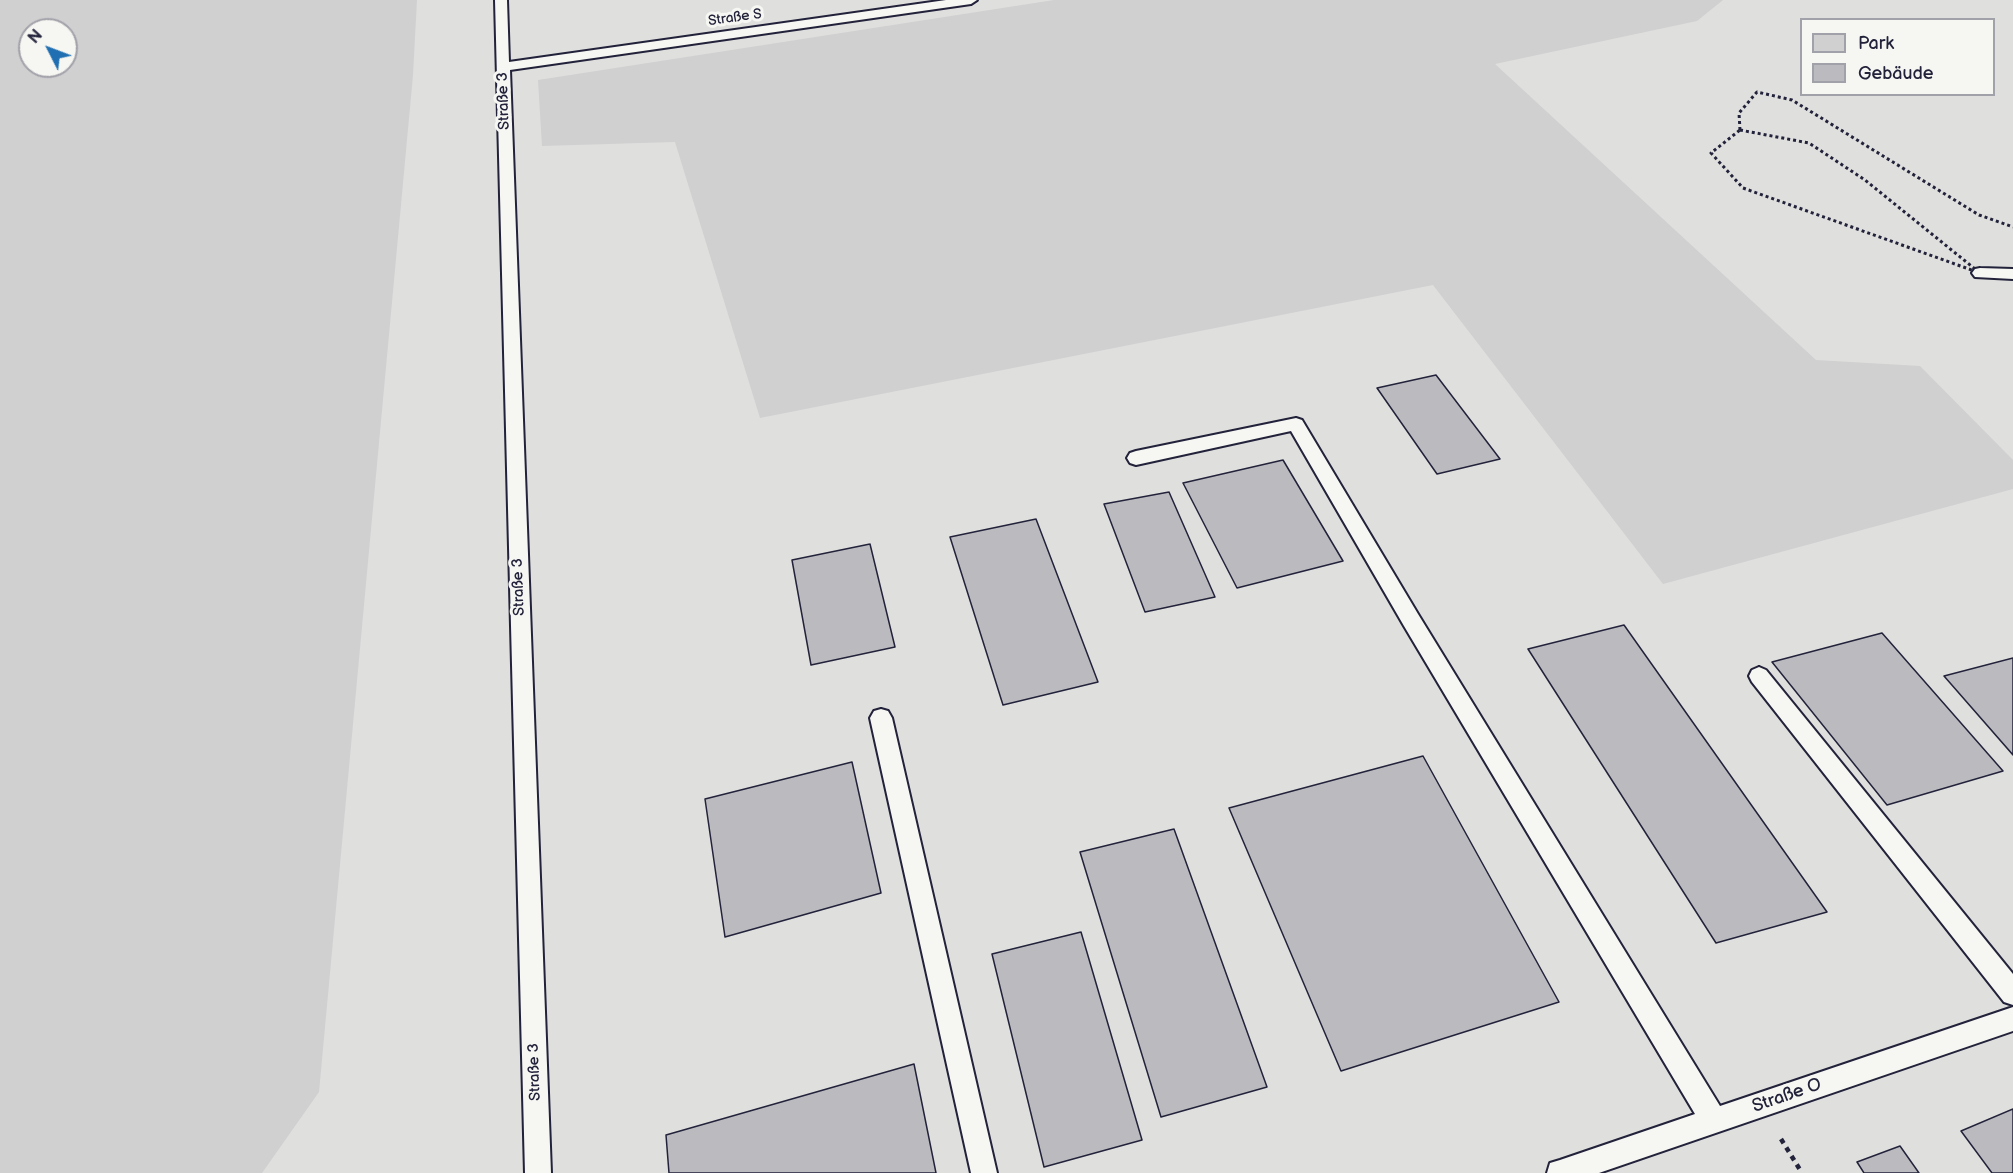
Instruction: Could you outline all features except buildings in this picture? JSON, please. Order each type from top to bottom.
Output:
[{"type":"lane","name":"Straße 3","points":[[501,0],[538,1173]]},
{"type":"lane","name":"Straße S","points":[[503,67],[971,0]]},
{"type":"lane","points":[[1980,273],[2013,274]]},
{"type":"lane","points":[[1136,458],[1296,424],[1411,620],[1714,1121]]},
{"type":"lane","points":[[1759,676],[2013,993]]},
{"type":"lane","points":[[881,718],[956,1038],[984,1173]]},
{"type":"lane","name":"Straße O","points":[[1560,1173],[2013,1019]]},
{"type":"path","points":[[1740,130],[1739,113],[1757,92],[1792,100],[1979,215],[2013,227]]},
{"type":"path","points":[[1740,130],[1809,143],[1865,180],[1980,273],[1743,188],[1711,153],[1740,130]]},
{"type":"shaded area","points":[[0,0],[2013,0],[2013,1173],[0,1173]]},
{"type":"green space","points":[[0,0],[417,0],[413,75],[319,1092],[262,1173],[0,1173]]},
{"type":"green space","points":[[1054,0],[1723,0],[1697,21],[1495,64],[1816,360],[1920,366],[2013,460],[2013,489],[1663,584],[1433,285],[760,418],[675,142],[542,146],[538,80]]}]
